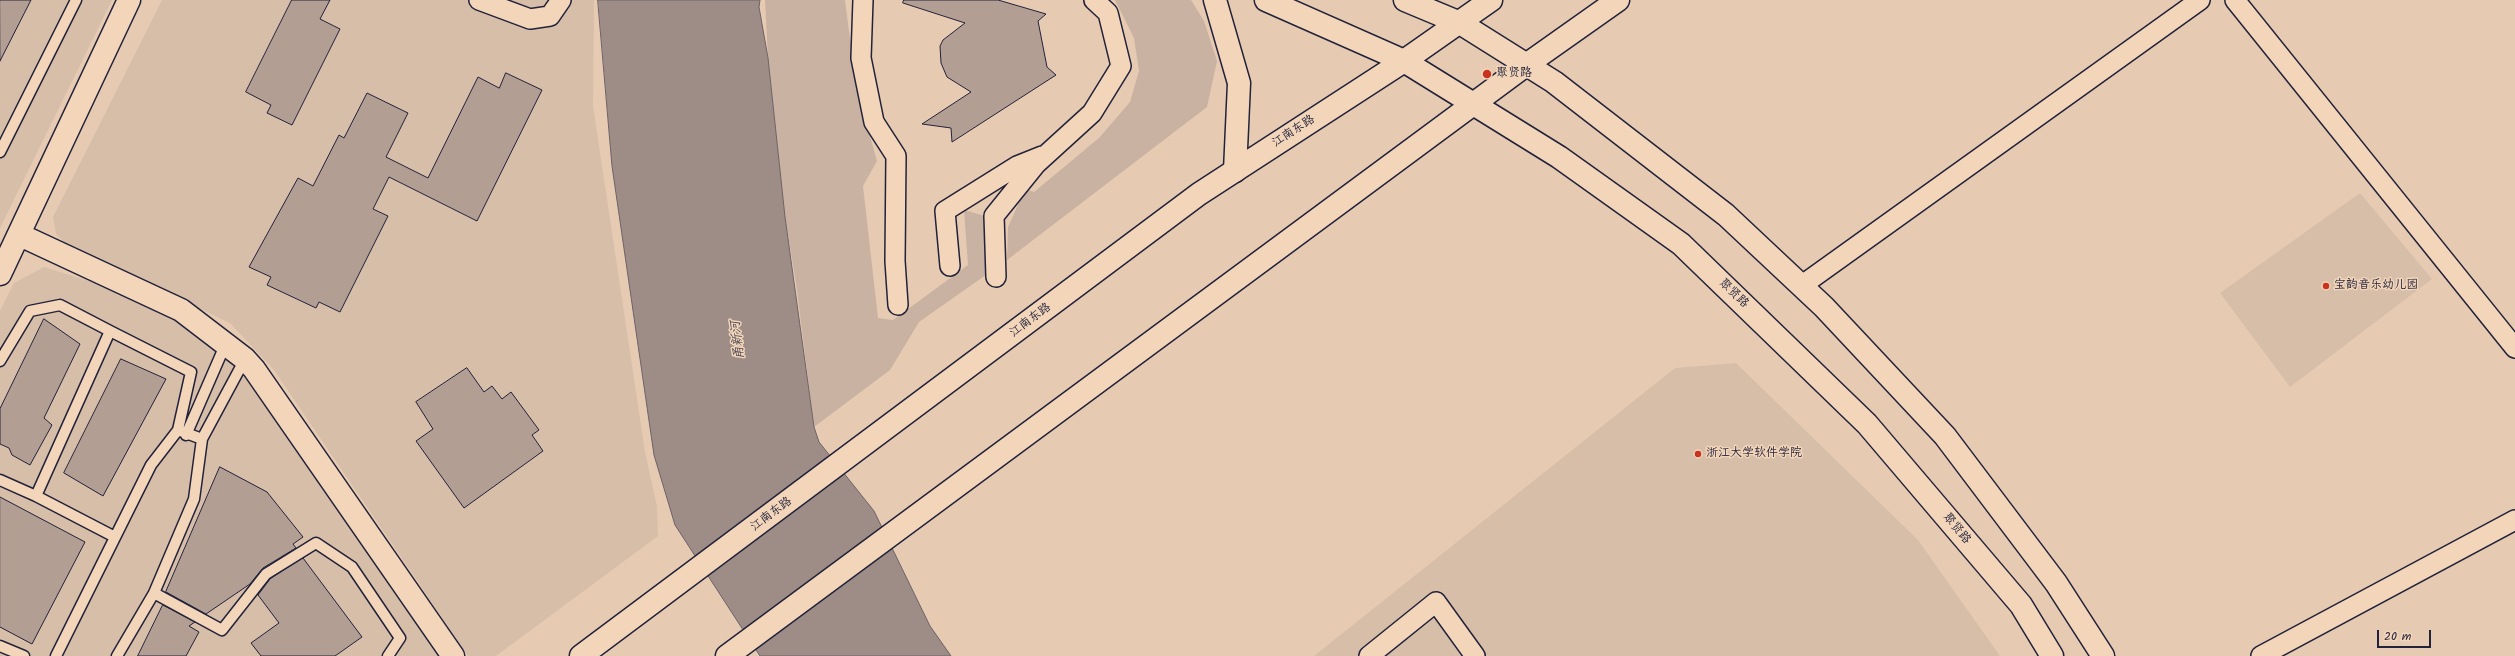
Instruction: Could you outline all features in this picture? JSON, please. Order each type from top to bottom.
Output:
[{"type":"main road","points":[[0,274],[20,235],[129,0]]},
{"type":"main road","points":[[1215,0],[1239,83],[1235,171]]},
{"type":"main road","name":"聚贤路","points":[[1266,0],[1404,61],[1559,157],[1681,244],[1867,424],[2021,605],[2052,656]]},
{"type":"main road","points":[[1405,0],[1460,23],[1526,66],[1554,82],[1726,215],[1801,286],[1945,436],[2056,583],[2103,656]]},
{"type":"main road","name":"江南东路","points":[[581,656],[858,451],[1199,194],[1404,61],[1491,0]]},
{"type":"main road","points":[[727,656],[1526,66],[1618,0]]},
{"type":"main road","points":[[20,235],[181,310],[245,359],[259,375],[454,656]]},
{"type":"street","points":[[479,0],[530,19],[550,16],[561,0]]},
{"type":"street","points":[[863,0],[861,58],[874,122],[896,156],[894,261],[898,305]]},
{"type":"street","points":[[996,277],[994,216],[1036,164],[1092,113],[1121,66],[1108,13],[1094,0]]},
{"type":"street","points":[[1801,286],[2200,0]]},
{"type":"street","points":[[2235,0],[2515,348]]},
{"type":"street","points":[[950,266],[945,211],[1017,166],[1046,155]]},
{"type":"street","points":[[2261,656],[2515,520]]},
{"type":"street","points":[[1369,656],[1436,602],[1475,656]]},
{"type":"lane","points":[[0,152],[76,0]]},
{"type":"lane","points":[[0,361],[30,311],[60,305],[191,372],[182,432]]},
{"type":"lane","points":[[36,496],[110,331]]},
{"type":"lane","points":[[56,656],[151,465],[182,432],[226,343]]},
{"type":"lane","points":[[117,656],[154,593],[194,499],[202,439],[245,359]]},
{"type":"lane","points":[[182,432],[202,439]]},
{"type":"lane","points":[[0,480],[36,496],[115,537]]},
{"type":"lane","points":[[154,593],[222,630],[266,574],[316,543],[352,567],[400,638],[388,656]]},
{"type":"lane","points":[[0,646],[24,656]]},
{"type":"shaded area","points":[[0,0],[112,0],[0,228]]},
{"type":"shaded area","points":[[162,0],[594,0],[593,106],[645,452],[657,506],[658,536],[496,656],[468,656],[274,370],[230,323],[68,246],[56,234],[53,217]]},
{"type":"shaded area","points":[[765,0],[845,0],[856,86],[877,161],[863,186],[878,318],[893,320],[968,265],[964,210],[985,216],[990,272],[919,322],[890,370],[814,427],[796,283],[785,217],[768,58]]},
{"type":"shaded area","points":[[1115,0],[1191,0],[1204,21],[1217,61],[1207,107],[1007,260],[1008,227],[1025,189],[1034,192],[1099,138],[1130,102],[1139,71],[1134,38]]},
{"type":"shaded area","name":"宝韵音乐幼儿园","points":[[2360,193],[2432,279],[2290,387],[2220,293]]},
{"type":"shaded area","points":[[44,267],[92,282],[202,333],[271,405],[442,656],[0,656],[0,311],[14,283]]},
{"type":"shaded area","name":"浙江大学软件学院","points":[[1736,363],[1918,540],[2000,656],[1314,656],[1675,368]]},
{"type":"water","name":"甬新河","points":[[598,0],[760,0],[759,7],[768,58],[785,217],[814,427],[819,442],[874,511],[930,626],[951,656],[760,656],[675,525],[654,455],[612,166]]},
{"type":"building","points":[[0,0],[31,0],[0,61]]},
{"type":"building","points":[[292,0],[330,0],[320,19],[340,29],[292,125],[267,113],[271,105],[246,92]]},
{"type":"building","points":[[904,0],[998,0],[1046,14],[1038,21],[1047,67],[1056,75],[952,142],[951,128],[922,124],[971,92],[947,77],[941,63],[940,46],[943,40],[965,23],[903,3]]},
{"type":"building","points":[[506,73],[542,90],[477,221],[389,177],[373,209],[388,216],[340,312],[319,302],[316,308],[267,285],[271,277],[249,267],[298,178],[313,186],[339,135],[344,138],[367,93],[408,113],[386,157],[428,178],[478,77],[499,88]]},
{"type":"building","points":[[44,319],[80,344],[44,418],[52,425],[30,465],[12,455],[9,448],[0,444],[0,409]]},
{"type":"building","points":[[121,359],[166,379],[103,496],[64,473]]},
{"type":"building","points":[[467,368],[484,392],[492,386],[502,399],[511,392],[539,430],[532,435],[543,451],[464,508],[416,441],[433,429],[416,402]]},
{"type":"building","points":[[220,467],[267,492],[303,537],[293,544],[296,548],[263,568],[250,584],[206,614],[166,592]]},
{"type":"building","points":[[0,497],[85,542],[32,644],[0,627]]},
{"type":"building","points":[[303,558],[362,637],[335,656],[261,656],[251,643],[279,623],[258,595],[270,579]]},
{"type":"building","points":[[163,605],[195,622],[189,626],[199,632],[186,656],[138,656]]},
{"type":"place","name":"聚贤路","points":[[1487,74]]},
{"type":"place","name":"宝韵音乐幼儿园","points":[[2326,286]]},
{"type":"place","name":"浙江大学软件学院","points":[[1698,454]]}]
